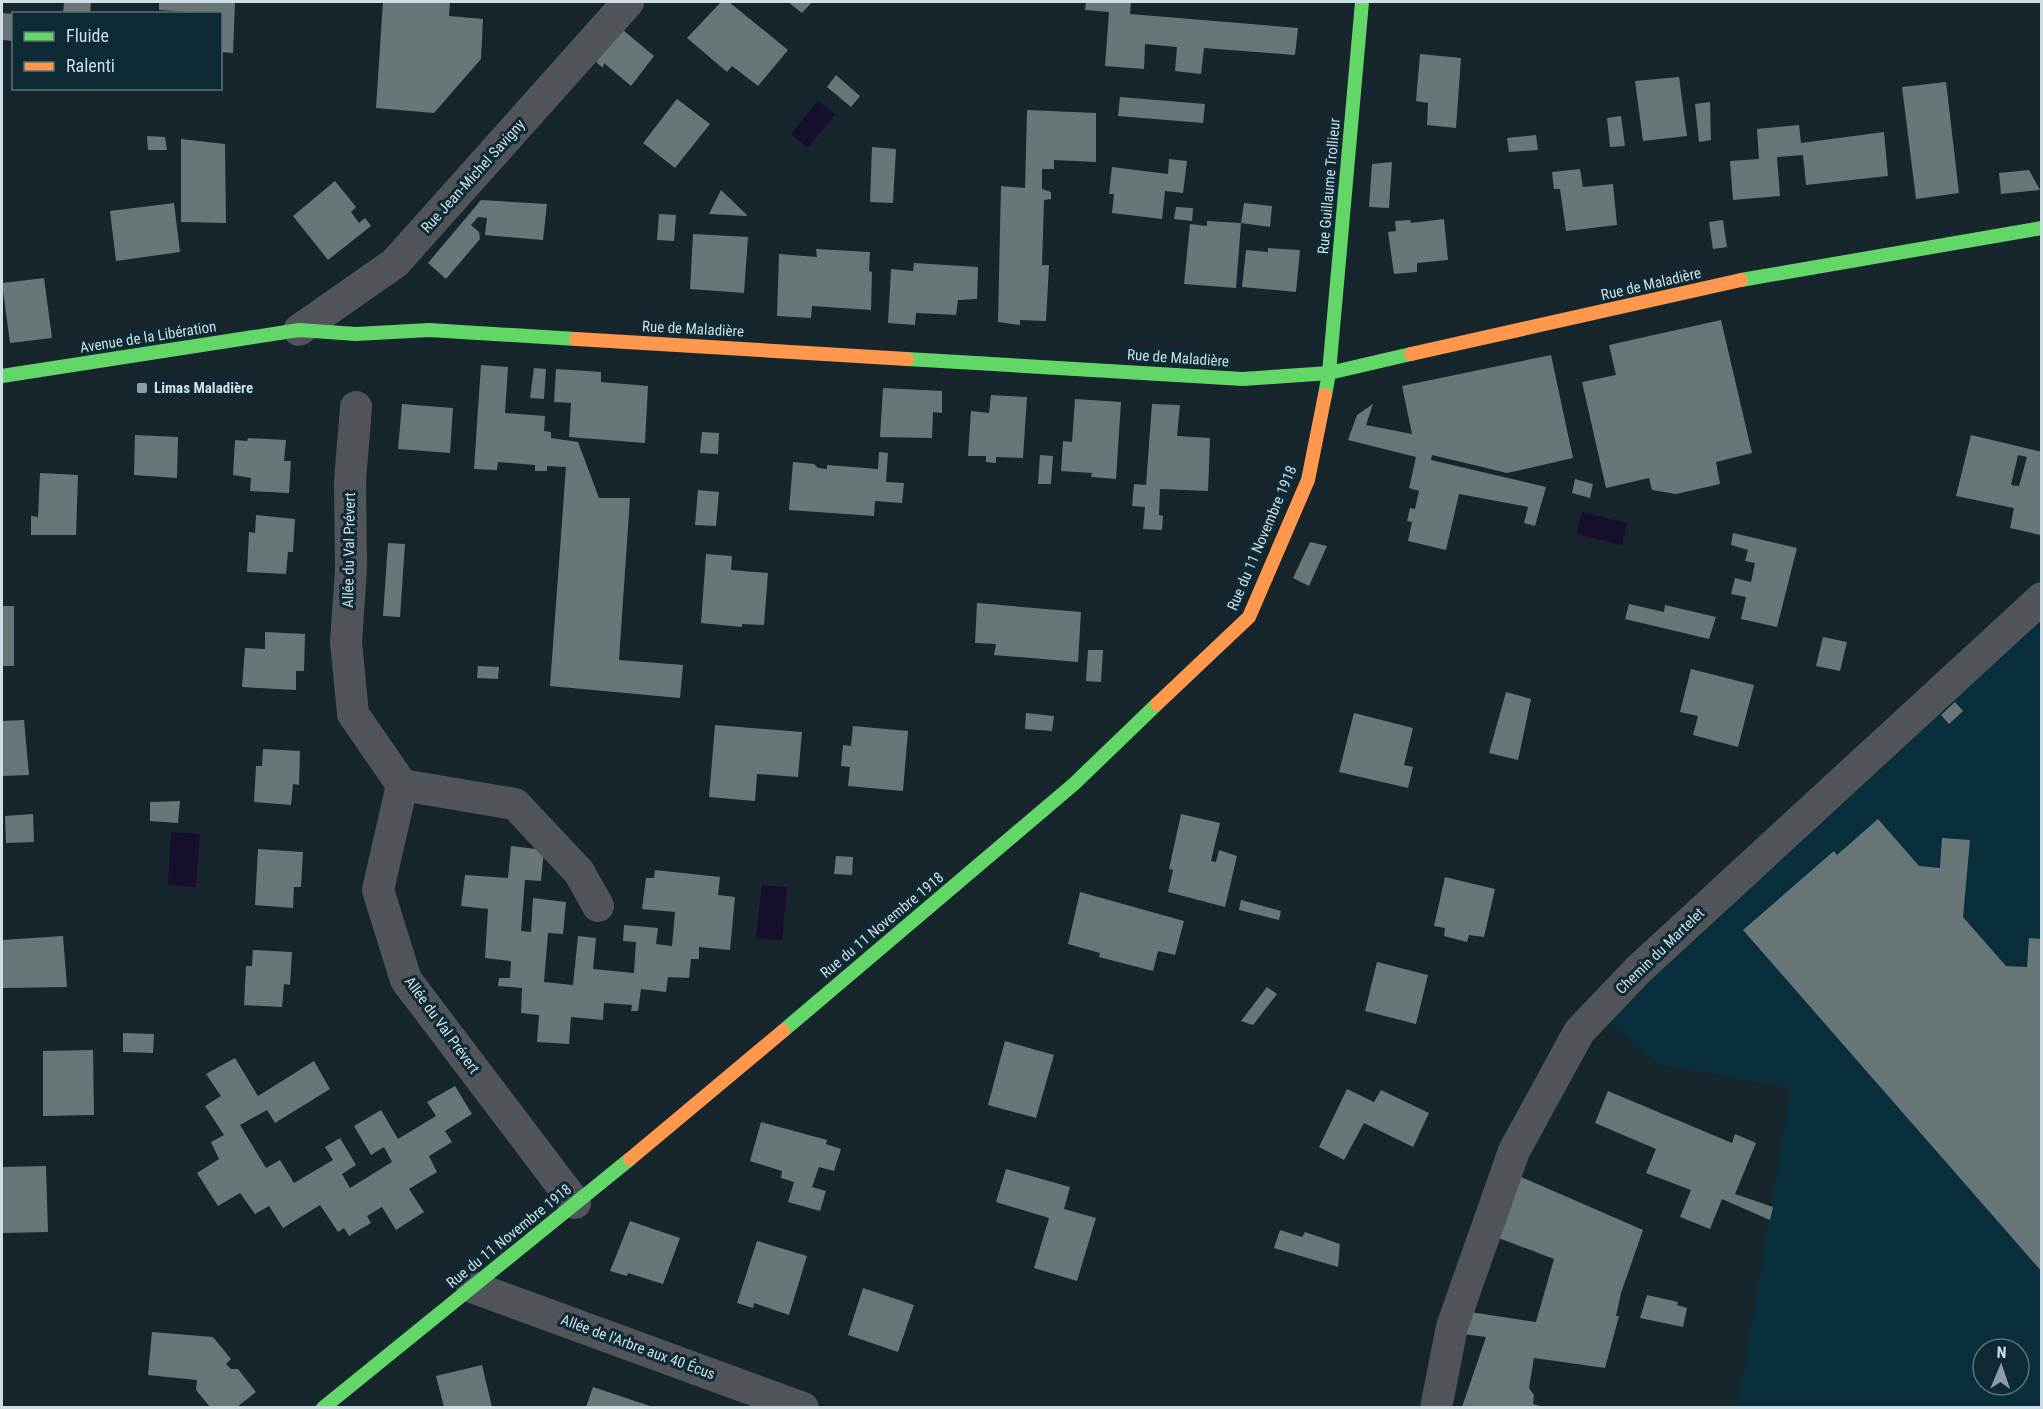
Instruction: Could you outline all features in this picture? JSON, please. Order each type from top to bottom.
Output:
[{"type":"main road","name":"Rue Guillaume Trollieur","points":[[1329,373],[1362,2]]},
{"type":"main road","name":"Rue de Maladière","points":[[299,330],[356,334],[429,330],[1243,379],[1329,373],[1750,278],[2042,228]]},
{"type":"main road","name":"Avenue de la Libération","points":[[2,376],[299,330]]},
{"type":"main road","name":"Rue du 11 Novembre 1918","points":[[323,1407],[684,1115],[1074,784],[1249,617],[1308,480],[1329,373]]},
{"type":"street","name":"Rue Jean-Michel Savigny","points":[[299,330],[395,263],[628,2]]},
{"type":"street","name":"Allée du Val Prévert","points":[[356,407],[350,481],[351,569],[346,642],[353,714],[402,785],[378,890],[406,980],[575,1203]]},
{"type":"street","name":"Chemin du Martelet","points":[[1436,1407],[1452,1327],[1514,1151],[1579,1032],[1639,969],[2042,598]]},
{"type":"street","points":[[402,785],[515,804],[579,872],[598,906]]},
{"type":"street","name":"Allée de l'Arbre aux 40 Écus","points":[[472,1287],[803,1407]]},
{"type":"shaded area","points":[[818,101],[835,114],[808,148],[791,134]]},
{"type":"shaded area","points":[[1582,512],[1627,523],[1622,545],[1576,534]]},
{"type":"shaded area","points":[[2041,596],[2041,1407],[1735,1407],[1745,1367],[1791,1088],[1658,1064],[1597,1013]]},
{"type":"shaded area","points":[[171,832],[200,834],[196,887],[168,885]]},
{"type":"shaded area","points":[[762,885],[787,887],[782,940],[756,938]]},
{"type":"building","points":[[64,2],[91,2],[90,12],[63,12]]},
{"type":"building","points":[[159,2],[235,2],[233,53],[222,52],[222,12],[159,10]]},
{"type":"building","points":[[383,2],[450,2],[449,16],[483,19],[481,59],[434,113],[376,108]]},
{"type":"building","points":[[721,2],[729,2],[788,50],[758,86],[732,66],[727,72],[687,38]]},
{"type":"building","points":[[788,2],[812,2],[802,13]]},
{"type":"building","points":[[1086,2],[1131,2],[1130,14],[1298,28],[1295,55],[1204,48],[1201,74],[1175,71],[1177,47],[1145,44],[1144,69],[1105,66],[1109,12],[1085,10]]},
{"type":"building","points":[[2,13],[12,14],[12,41],[2,40]]},
{"type":"building","points":[[623,30],[654,56],[631,86],[604,63],[603,68],[596,62]]},
{"type":"building","points":[[1420,54],[1461,58],[1456,128],[1427,125],[1428,103],[1416,101]]},
{"type":"building","points":[[836,75],[860,96],[851,107],[827,87]]},
{"type":"building","points":[[1679,77],[1687,136],[1643,141],[1635,81]]},
{"type":"building","points":[[1946,82],[1959,193],[1916,199],[1902,87]]},
{"type":"building","points":[[1120,97],[1205,104],[1203,123],[1118,116]]},
{"type":"building","points":[[677,99],[710,124],[675,168],[643,143]]},
{"type":"building","points":[[1710,102],[1711,140],[1699,142],[1695,104]]},
{"type":"building","points":[[1027,110],[1096,113],[1096,162],[1054,160],[1054,169],[1042,169],[1042,189],[1051,192],[1051,199],[1044,200],[1042,265],[1049,265],[1046,321],[1020,320],[1020,325],[998,322],[1001,186],[1025,188]]},
{"type":"building","points":[[1621,116],[1625,146],[1610,147],[1607,118]]},
{"type":"building","points":[[1799,125],[1801,143],[1884,132],[1888,176],[1806,185],[1803,155],[1777,157],[1780,196],[1733,200],[1730,161],[1759,159],[1757,129]]},
{"type":"building","points":[[1536,135],[1538,150],[1509,152],[1507,138]]},
{"type":"building","points":[[147,136],[165,137],[167,150],[148,150]]},
{"type":"building","points":[[181,139],[225,144],[226,223],[181,222]]},
{"type":"building","points":[[872,147],[896,149],[893,203],[870,202]]},
{"type":"building","points":[[1169,159],[1187,161],[1183,193],[1165,191],[1162,219],[1112,213],[1114,194],[1109,194],[1112,167],[1168,174]]},
{"type":"building","points":[[1392,162],[1389,208],[1369,207],[1372,164]]},
{"type":"building","points":[[1580,169],[1583,187],[1613,184],[1617,225],[1566,231],[1560,189],[1554,189],[1552,172]]},
{"type":"building","points":[[2029,170],[2040,190],[2001,194],[1999,173]]},
{"type":"building","points":[[335,181],[356,207],[351,212],[359,223],[365,218],[371,226],[328,260],[293,216]]},
{"type":"building","points":[[721,190],[748,216],[709,214]]},
{"type":"building","points":[[481,200],[547,204],[543,240],[485,235],[487,218],[478,217],[471,225],[479,232],[480,239],[446,279],[428,263]]},
{"type":"building","points":[[174,203],[180,252],[116,261],[110,211]]},
{"type":"building","points":[[1244,203],[1272,206],[1270,227],[1241,223]]},
{"type":"building","points":[[1176,207],[1193,208],[1192,221],[1174,219]]},
{"type":"building","points":[[659,214],[676,215],[674,241],[657,240]]},
{"type":"building","points":[[1444,219],[1448,260],[1417,263],[1417,272],[1394,274],[1388,232],[1396,231],[1395,221],[1410,220],[1411,223]]},
{"type":"building","points":[[1723,220],[1727,247],[1713,249],[1709,222]]},
{"type":"building","points":[[1207,221],[1241,223],[1236,288],[1184,284],[1190,224],[1207,226]]},
{"type":"building","points":[[693,234],[748,237],[744,293],[690,289]]},
{"type":"building","points":[[1268,248],[1300,250],[1296,292],[1242,287],[1246,250],[1268,252]]},
{"type":"building","points":[[816,249],[870,252],[871,310],[812,306],[811,318],[777,316],[779,254],[817,257]]},
{"type":"building","points":[[914,263],[978,267],[977,299],[958,300],[956,315],[916,313],[915,325],[888,323],[891,269],[913,271]]},
{"type":"building","points":[[44,278],[52,338],[10,343],[2,283]]},
{"type":"building","points":[[1721,320],[1752,453],[1716,462],[1720,484],[1676,494],[1652,490],[1649,478],[1606,488],[1582,382],[1616,375],[1609,345]]},
{"type":"building","points":[[1551,355],[1573,458],[1507,473],[1432,455],[1431,460],[1546,487],[1535,526],[1524,523],[1528,507],[1459,494],[1446,550],[1408,541],[1412,522],[1407,521],[1410,508],[1415,509],[1419,491],[1409,488],[1416,457],[1348,440],[1357,415],[1373,404],[1366,425],[1412,434],[1402,386]]},
{"type":"building","points":[[481,365],[508,367],[505,413],[545,416],[544,431],[551,432],[551,438],[578,442],[599,498],[630,498],[619,660],[683,665],[680,698],[550,686],[566,467],[547,466],[547,471],[535,471],[535,465],[498,462],[497,470],[474,469]]},
{"type":"building","points":[[534,368],[546,369],[544,399],[530,398]]},
{"type":"building","points":[[556,369],[601,372],[601,382],[648,386],[645,443],[569,437],[571,403],[554,402]]},
{"type":"building","points":[[883,388],[942,391],[942,413],[933,412],[932,438],[880,437]]},
{"type":"building","points":[[991,395],[1027,397],[1023,458],[996,457],[996,463],[986,462],[986,456],[968,456],[971,411],[989,413]]},
{"type":"building","points":[[1075,399],[1121,402],[1116,479],[1091,477],[1092,473],[1061,471],[1063,441],[1072,442]]},
{"type":"building","points":[[402,404],[453,408],[450,453],[398,449]]},
{"type":"building","points":[[1152,404],[1180,405],[1177,436],[1210,438],[1208,491],[1160,489],[1159,515],[1163,516],[1162,530],[1143,529],[1145,507],[1132,506],[1134,484],[1146,485]]},
{"type":"building","points":[[702,432],[719,433],[718,454],[700,453]]},
{"type":"building","points":[[135,435],[178,437],[177,478],[134,475]]},
{"type":"building","points":[[1971,435],[2042,452],[2040,535],[2010,528],[2014,508],[1956,496]],"holes":[[[2018,455],[2027,457],[2019,486],[2011,485]]]},
{"type":"building","points":[[248,438],[286,440],[284,461],[291,461],[289,493],[250,491],[251,478],[233,475],[235,440],[247,441]]},
{"type":"building","points":[[879,452],[888,453],[886,482],[904,483],[902,503],[875,501],[874,516],[789,510],[793,462],[814,464],[818,468],[827,469],[827,465],[878,469]]},
{"type":"building","points":[[1040,455],[1053,456],[1051,484],[1038,484]]},
{"type":"building","points":[[40,473],[78,475],[76,535],[31,535],[31,516],[38,517]]},
{"type":"building","points":[[1575,479],[1593,484],[1590,498],[1572,493]]},
{"type":"building","points":[[698,490],[719,492],[716,526],[695,525]]},
{"type":"building","points":[[256,515],[295,519],[293,552],[288,552],[286,574],[247,572],[249,532],[255,533]]},
{"type":"building","points":[[1733,533],[1797,548],[1777,627],[1741,619],[1746,597],[1731,594],[1735,578],[1751,582],[1755,563],[1745,561],[1748,550],[1731,545]]},
{"type":"building","points":[[1310,542],[1327,546],[1309,586],[1293,578]]},
{"type":"building","points":[[388,543],[405,544],[400,617],[383,616]]},
{"type":"building","points":[[706,554],[732,556],[731,570],[768,573],[764,625],[742,624],[742,627],[701,623]]},
{"type":"building","points":[[977,603],[1081,612],[1078,662],[994,655],[996,644],[975,643]]},
{"type":"building","points":[[1629,604],[1664,612],[1665,605],[1716,617],[1709,639],[1625,619]]},
{"type":"building","points":[[2,606],[14,606],[14,666],[2,666]]},
{"type":"building","points":[[265,632],[305,634],[304,671],[296,671],[296,690],[242,687],[245,648],[265,649]]},
{"type":"building","points":[[1823,637],[1847,642],[1840,671],[1816,666]]},
{"type":"building","points":[[1088,650],[1103,650],[1101,682],[1086,681]]},
{"type":"building","points":[[478,666],[499,667],[498,679],[477,678]]},
{"type":"building","points":[[1691,669],[1754,685],[1738,747],[1693,735],[1698,716],[1680,712]]},
{"type":"building","points":[[1506,692],[1531,699],[1518,760],[1489,753]]},
{"type":"building","points":[[1955,702],[1963,711],[1949,724],[1941,715]]},
{"type":"building","points":[[1026,713],[1054,716],[1052,731],[1025,729]]},
{"type":"building","points":[[1354,713],[1413,728],[1404,765],[1413,767],[1408,788],[1339,772]]},
{"type":"building","points":[[24,720],[29,775],[2,776],[2,721]]},
{"type":"building","points":[[715,725],[802,732],[798,777],[757,774],[755,801],[709,797]]},
{"type":"building","points":[[853,726],[908,731],[903,791],[848,786],[850,767],[841,766],[843,745],[851,746]]},
{"type":"building","points":[[263,749],[300,751],[299,785],[293,784],[291,805],[254,802],[256,766],[262,766]]},
{"type":"building","points":[[180,801],[178,823],[150,821],[150,802]]},
{"type":"building","points":[[33,814],[34,842],[6,843],[5,816]]},
{"type":"building","points":[[1181,814],[1220,823],[1211,861],[1216,862],[1219,850],[1237,856],[1225,907],[1168,892],[1173,870],[1169,869]]},
{"type":"building","points":[[1878,819],[1919,866],[1940,868],[1942,838],[1970,840],[1963,917],[2006,966],[2027,967],[2029,938],[2042,939],[2042,1272],[1743,930],[1834,851],[1837,855]]},
{"type":"building","points":[[511,846],[544,850],[541,881],[525,880],[521,931],[531,932],[533,898],[566,902],[563,934],[548,933],[544,982],[573,985],[578,936],[596,938],[593,969],[634,973],[636,942],[623,941],[624,925],[658,928],[656,944],[672,946],[675,912],[642,909],[646,878],[654,878],[655,870],[720,877],[718,895],[735,897],[730,950],[699,947],[699,959],[691,959],[689,978],[668,977],[666,992],[641,989],[638,1011],[631,1011],[632,1005],[604,1003],[603,1020],[571,1017],[569,1044],[537,1042],[539,1015],[521,1013],[522,988],[498,986],[499,978],[510,978],[511,961],[485,958],[488,909],[461,906],[465,875],[508,878]]},
{"type":"building","points":[[258,849],[303,852],[301,887],[294,887],[293,908],[255,905]]},
{"type":"building","points":[[836,856],[853,857],[852,875],[834,874]]},
{"type":"building","points":[[1445,877],[1495,889],[1484,937],[1469,935],[1467,942],[1444,936],[1445,928],[1434,926]]},
{"type":"building","points":[[1080,892],[1184,921],[1175,955],[1158,951],[1153,971],[1099,957],[1100,953],[1068,944]]},
{"type":"building","points":[[1241,900],[1281,911],[1279,920],[1239,910]]},
{"type":"building","points":[[63,936],[67,987],[2,988],[2,940]]},
{"type":"building","points":[[253,950],[292,952],[290,985],[284,984],[282,1007],[244,1005],[246,966],[252,966]]},
{"type":"building","points":[[1377,962],[1428,975],[1416,1024],[1365,1011]]},
{"type":"building","points":[[1267,987],[1277,994],[1253,1025],[1241,1021]]},
{"type":"building","points":[[123,1033],[154,1034],[153,1053],[123,1052]]},
{"type":"building","points":[[1005,1041],[1054,1055],[1036,1118],[988,1105]]},
{"type":"building","points":[[93,1050],[94,1115],[43,1116],[43,1051]]},
{"type":"building","points":[[235,1058],[258,1096],[314,1061],[330,1089],[275,1123],[267,1110],[240,1125],[266,1168],[280,1160],[294,1183],[333,1160],[325,1147],[340,1138],[356,1165],[342,1174],[350,1188],[392,1162],[384,1147],[371,1155],[354,1126],[381,1110],[398,1139],[436,1116],[427,1102],[455,1086],[472,1114],[445,1131],[452,1142],[429,1156],[437,1172],[409,1189],[424,1212],[396,1230],[382,1207],[367,1216],[371,1223],[349,1236],[344,1228],[338,1232],[320,1205],[283,1228],[269,1206],[255,1214],[240,1193],[218,1206],[197,1173],[219,1159],[211,1142],[224,1135],[205,1106],[221,1096],[206,1074]]},
{"type":"building","points":[[1347,1089],[1374,1102],[1381,1090],[1429,1113],[1413,1147],[1364,1123],[1344,1160],[1319,1147]]},
{"type":"building","points":[[1608,1091],[1732,1143],[1735,1134],[1756,1143],[1735,1194],[1773,1207],[1770,1220],[1722,1199],[1710,1229],[1680,1217],[1691,1190],[1646,1173],[1656,1149],[1595,1123]]},
{"type":"building","points":[[761,1122],[827,1140],[826,1144],[841,1149],[834,1171],[819,1167],[812,1187],[826,1191],[820,1211],[788,1202],[794,1182],[781,1178],[782,1171],[750,1161]]},
{"type":"building","points":[[46,1166],[48,1232],[2,1233],[2,1167]]},
{"type":"building","points":[[1006,1169],[1070,1187],[1064,1209],[1096,1218],[1077,1281],[1034,1268],[1049,1218],[996,1202]]},
{"type":"building","points":[[1521,1177],[1643,1230],[1621,1293],[1616,1316],[1619,1316],[1605,1368],[1534,1358],[1529,1388],[1534,1395],[1533,1404],[1544,1407],[1462,1407],[1486,1337],[1463,1334],[1470,1312],[1536,1322],[1554,1259],[1496,1237]]},
{"type":"building","points":[[630,1221],[680,1238],[663,1284],[628,1273],[627,1276],[610,1271]]},
{"type":"building","points":[[1280,1230],[1302,1237],[1305,1232],[1340,1244],[1338,1267],[1274,1248]]},
{"type":"building","points":[[757,1241],[807,1256],[789,1315],[754,1303],[753,1308],[737,1303]]},
{"type":"building","points":[[863,1288],[914,1305],[898,1352],[848,1335]]},
{"type":"building","points":[[1647,1295],[1678,1302],[1677,1305],[1687,1308],[1683,1327],[1640,1318]]},
{"type":"building","points":[[152,1332],[213,1337],[231,1359],[226,1364],[231,1369],[238,1369],[256,1392],[237,1407],[210,1407],[196,1390],[197,1380],[148,1375]]},
{"type":"building","points":[[482,1365],[492,1407],[444,1407],[436,1376]]},
{"type":"building","points":[[593,1387],[653,1407],[586,1407]]},
{"type":"traffic: fast","points":[[1325,395],[1329,373],[1362,2]]},
{"type":"traffic: fast","points":[[1741,280],[2042,228]]},
{"type":"traffic: fast","points":[[2,376],[299,330],[356,334],[429,330],[576,339]]},
{"type":"traffic: fast","points":[[907,359],[1243,379],[1329,373],[1411,354]]},
{"type":"traffic: fast","points":[[783,1031],[1074,784],[1157,704]]},
{"type":"traffic: fast","points":[[323,1408],[630,1159]]},
{"type":"traffic: slow","points":[[1411,354],[1741,280]]},
{"type":"traffic: slow","points":[[576,339],[907,359]]},
{"type":"traffic: slow","points":[[1157,704],[1249,617],[1308,480],[1325,395]]},
{"type":"traffic: slow","points":[[630,1159],[783,1031]]},
{"type":"place","name":"Limas Maladière","points":[[142,388]]}]
